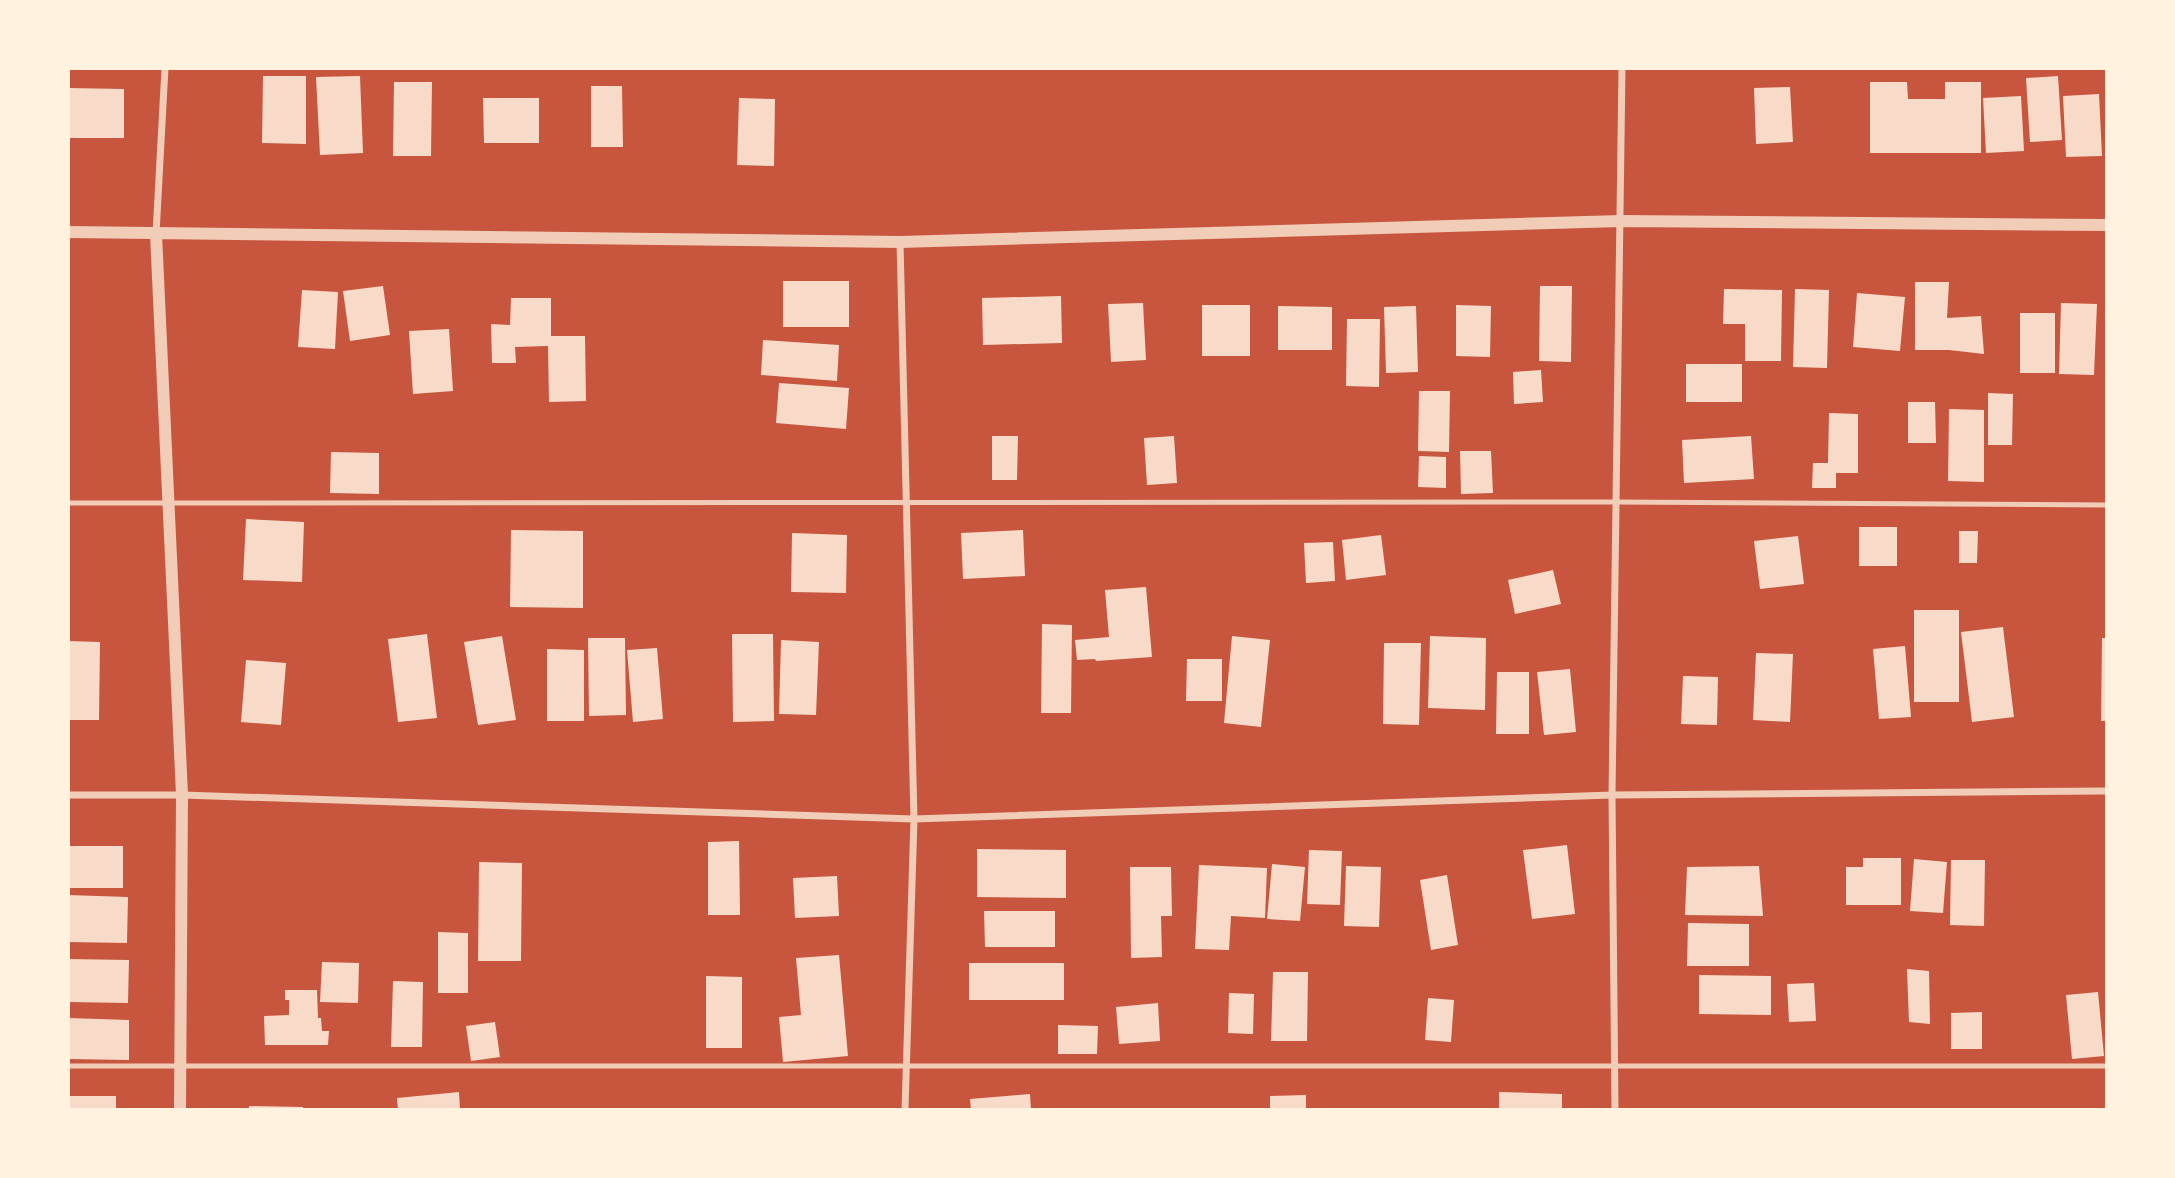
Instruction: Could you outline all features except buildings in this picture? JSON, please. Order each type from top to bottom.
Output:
[{"type":"street","points":[[165,68],[156,234],[182,795],[180,1110]]},
{"type":"street","points":[[1615,1110],[1612,795],[1622,68]]},
{"type":"street","points":[[68,233],[900,242],[1621,221],[2107,225]]},
{"type":"street","points":[[900,242],[914,819],[905,1110]]},
{"type":"street","points":[[68,795],[182,795],[914,819],[1612,795],[2107,791]]},
{"type":"lane","points":[[68,503],[1616,502],[2107,505]]},
{"type":"lane","points":[[68,1066],[2107,1066]]}]
